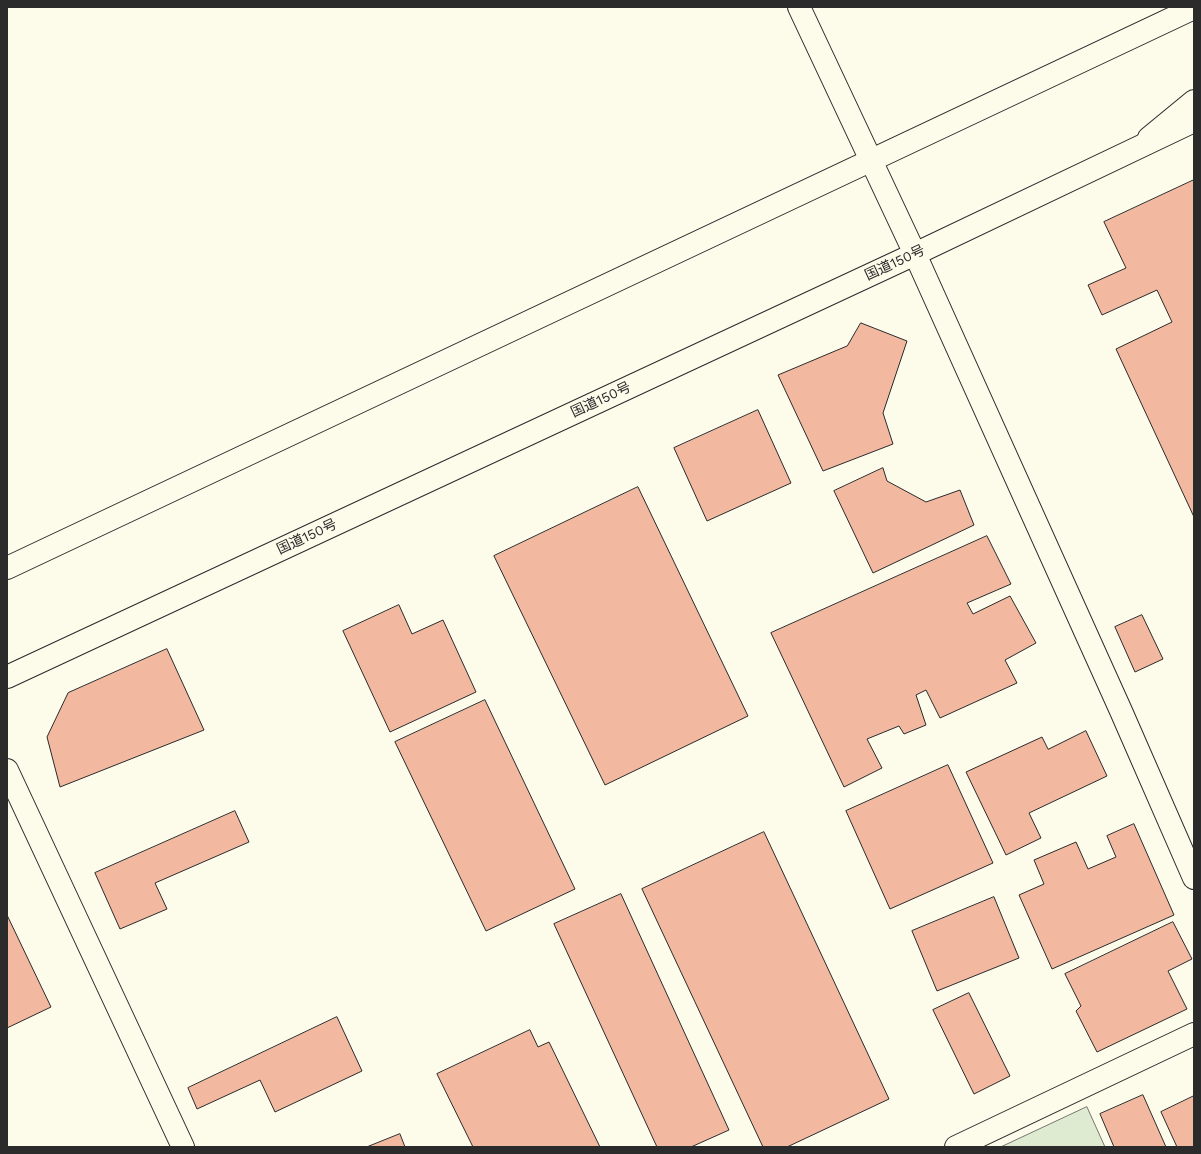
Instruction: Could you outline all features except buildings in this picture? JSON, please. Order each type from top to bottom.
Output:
[{"type":"main road","points":[[798,7],[915,254],[1121,711],[1194,878]]},
{"type":"main road","points":[[7,568],[1194,8]]},
{"type":"main road","points":[[1138,148],[1194,101]]},
{"type":"main road","name":"国道150号","points":[[7,677],[915,254],[1194,121]]},
{"type":"main road","points":[[7,770],[183,1147]]},
{"type":"main road","points":[[956,1147],[1194,1034]]},
{"type":"green space","points":[[1087,1107],[1105,1147],[1001,1147]]}]
